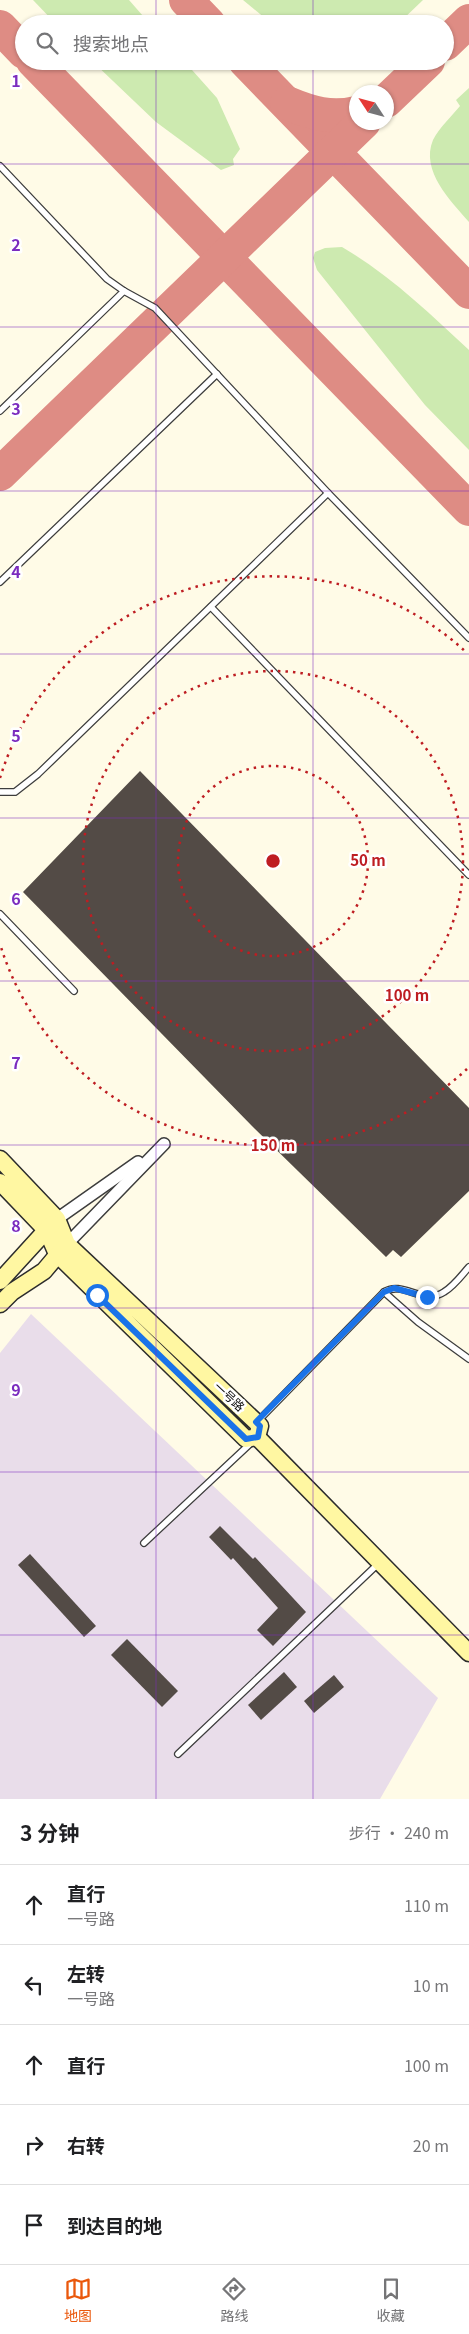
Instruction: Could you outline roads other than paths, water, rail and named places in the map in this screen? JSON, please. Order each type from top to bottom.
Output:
[{"type":"main road","name":"一号路","points":[[0,1159],[52,1225],[62,1249],[257,1430],[380,1562],[469,1653]]},
{"type":"main road","name":"一号路","points":[[0,1182],[52,1225]]},
{"type":"main road","points":[[0,1281],[52,1225]]},
{"type":"main road","points":[[0,1304],[12,1292],[44,1271],[62,1249]]},
{"type":"street","points":[[52,1225],[164,1144],[62,1249]]},
{"type":"lane","points":[[0,166],[107,279],[155,308],[328,493],[469,638]]},
{"type":"lane","points":[[0,412],[124,291]]},
{"type":"lane","points":[[0,582],[217,374]]},
{"type":"lane","points":[[0,792],[15,792],[38,774],[328,493]]},
{"type":"lane","points":[[211,607],[469,875]]},
{"type":"lane","points":[[0,914],[74,991]]},
{"type":"lane","points":[[144,1543],[257,1430],[384,1292],[394,1288],[427,1297],[439,1295],[469,1268]]},
{"type":"lane","points":[[384,1292],[418,1322],[469,1359]]},
{"type":"lane","points":[[178,1754],[380,1562]]}]
